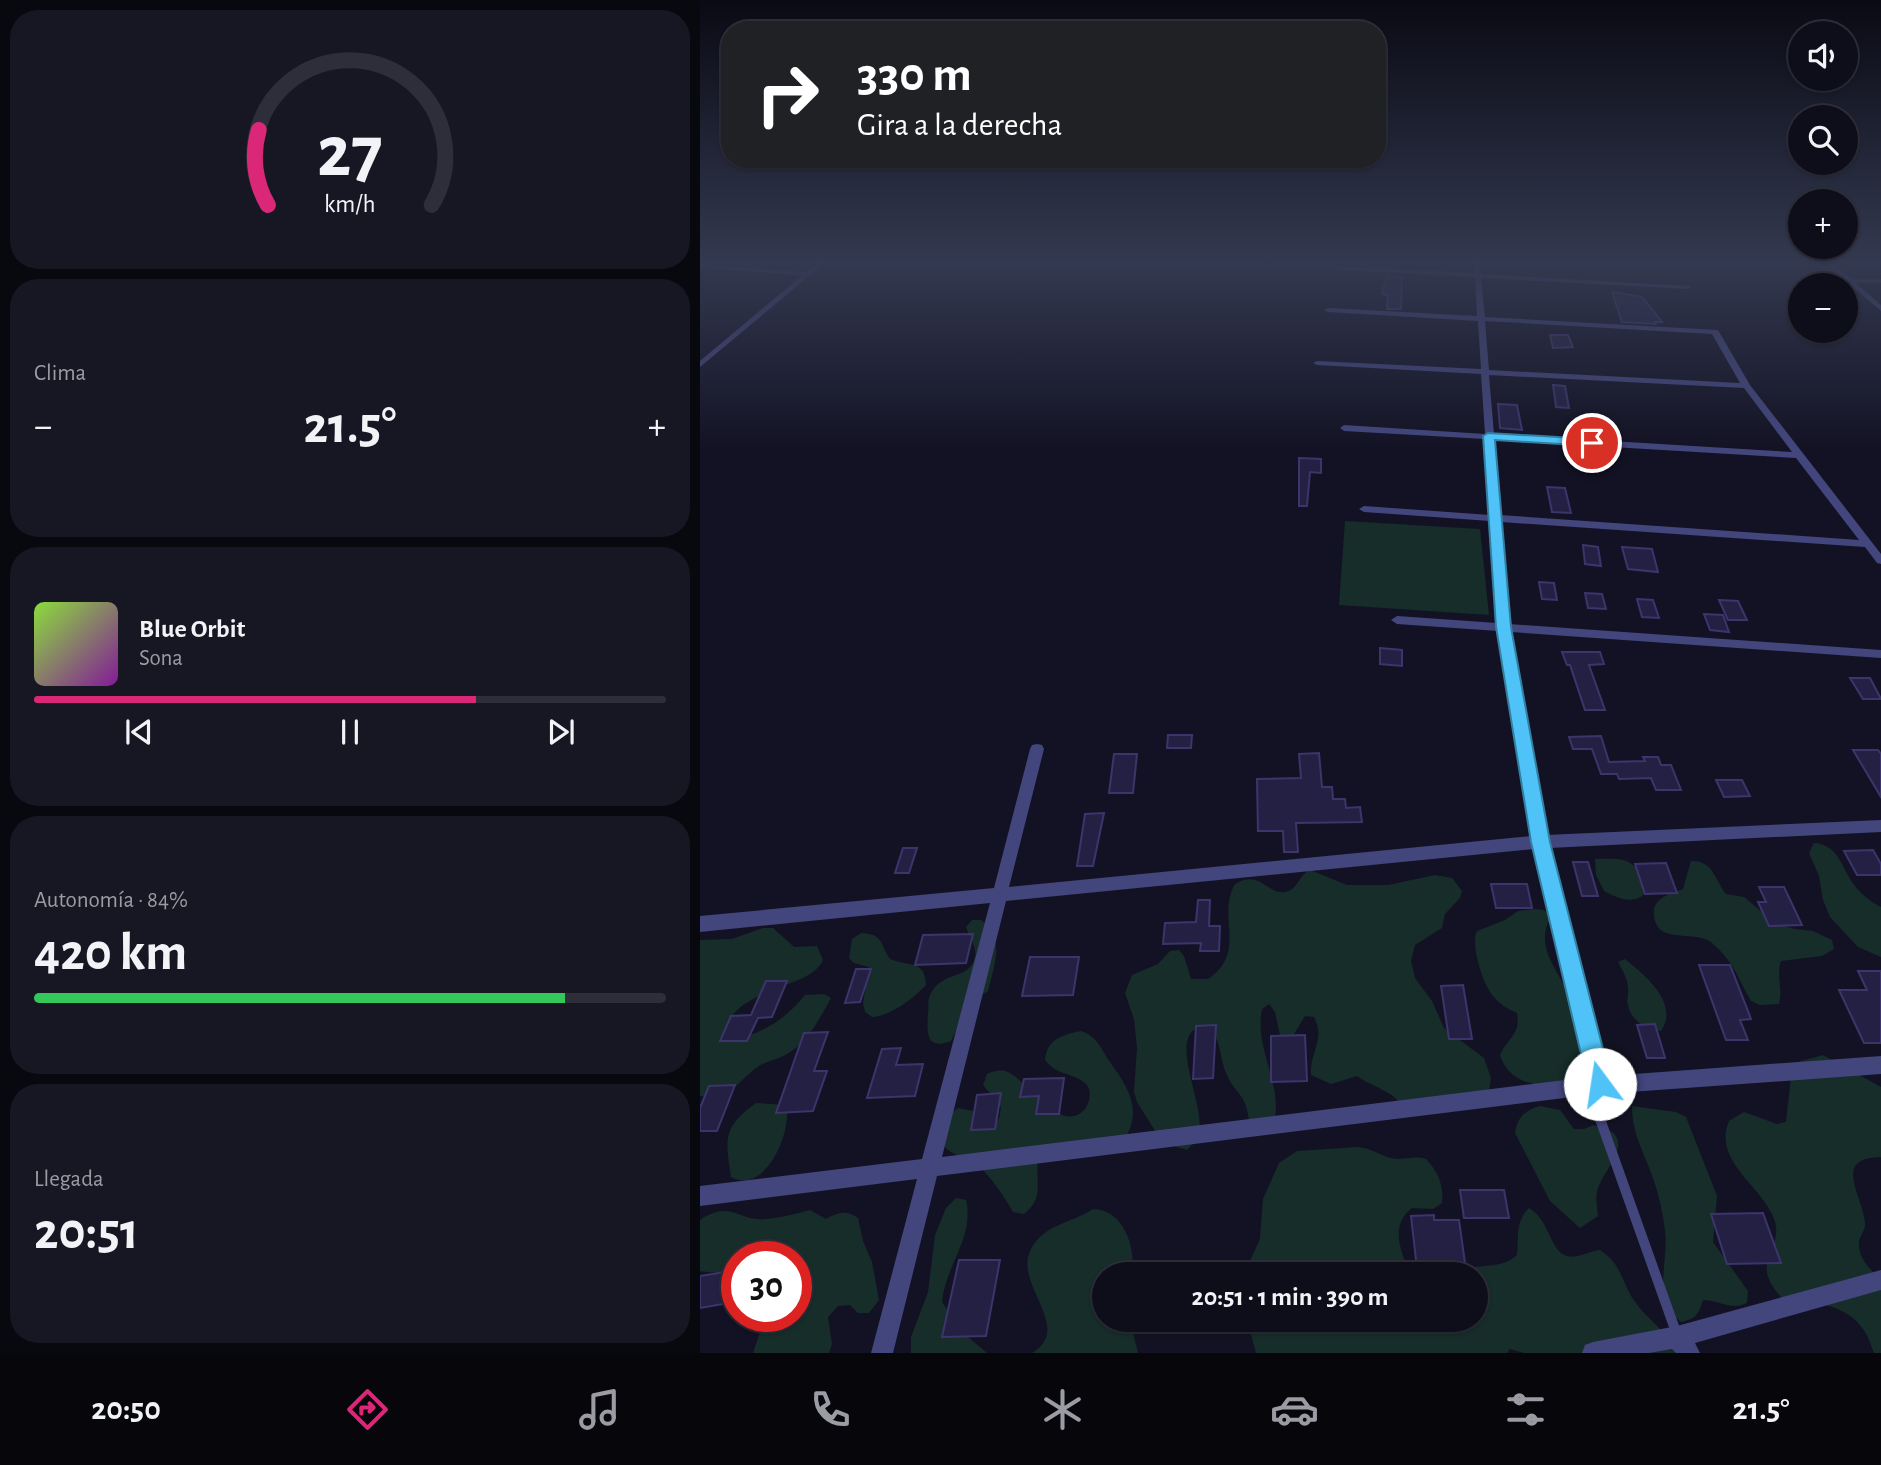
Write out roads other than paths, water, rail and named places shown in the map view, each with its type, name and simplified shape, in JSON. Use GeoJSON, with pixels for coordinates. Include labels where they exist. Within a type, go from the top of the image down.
{"type":"FeatureCollection","features":[{"type":"Feature","properties":{"kind":"street"},"geometry":{"type":"LineString","coordinates":[[700,365],[746,325]]}},
{"type":"Feature","properties":{"kind":"street"},"geometry":{"type":"LineString","coordinates":[[1481,325],[1503,627],[1540,842],[1594,1085]]}},
{"type":"Feature","properties":{"kind":"street"},"geometry":{"type":"LineString","coordinates":[[1592,325],[1715,332],[1746,386],[1881,561]]}},
{"type":"Feature","properties":{"kind":"street"},"geometry":{"type":"LineString","coordinates":[[1317,363],[1746,386]]}},
{"type":"Feature","properties":{"kind":"street"},"geometry":{"type":"LineString","coordinates":[[1344,428],[1799,455]]}},
{"type":"Feature","properties":{"kind":"street"},"geometry":{"type":"LineString","coordinates":[[1364,509],[1868,544]]}},
{"type":"Feature","properties":{"kind":"street"},"geometry":{"type":"LineString","coordinates":[[1397,620],[1881,654]]}},
{"type":"Feature","properties":{"kind":"street"},"geometry":{"type":"LineString","coordinates":[[882,1353],[1037,749]]}},
{"type":"Feature","properties":{"kind":"street"},"geometry":{"type":"LineString","coordinates":[[700,924],[1540,842],[1881,826]]}},
{"type":"Feature","properties":{"kind":"street"},"geometry":{"type":"LineString","coordinates":[[700,1196],[1594,1085],[1881,1065]]}},
{"type":"Feature","properties":{"kind":"street"},"geometry":{"type":"LineString","coordinates":[[1593,1353],[1683,1345],[1881,1280]]}},
{"type":"Feature","properties":{"kind":"lane"},"geometry":{"type":"LineString","coordinates":[[1594,1085],[1683,1345]]}}]}
